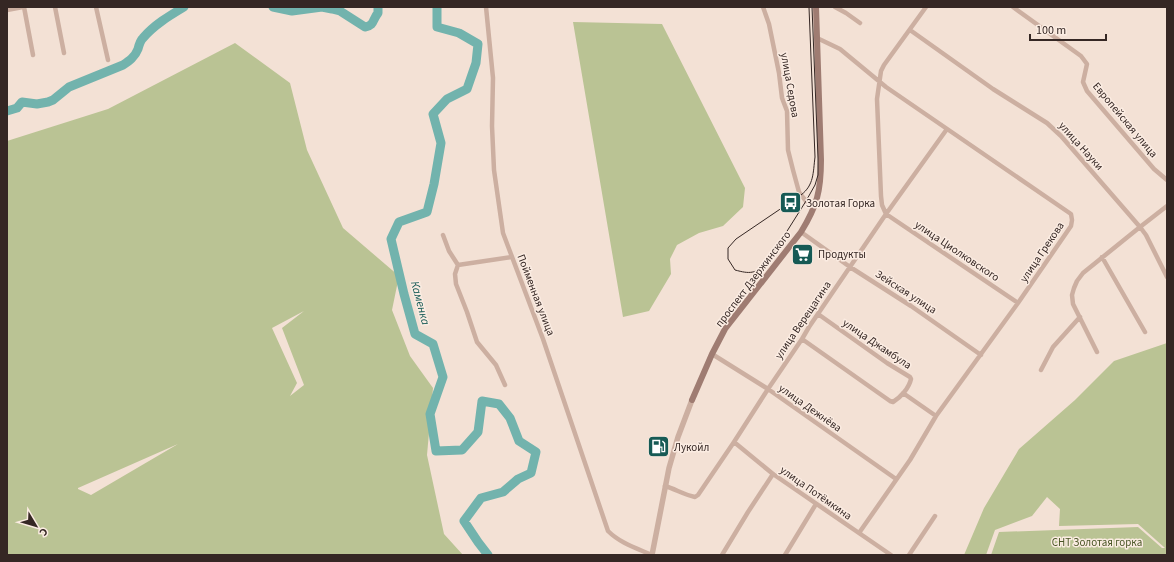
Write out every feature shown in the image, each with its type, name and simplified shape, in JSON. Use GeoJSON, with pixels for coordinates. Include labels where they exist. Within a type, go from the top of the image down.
{"type":"FeatureCollection","features":[{"type":"Feature","properties":{"kind":"main road","name":"проспект Дзержинского"},"geometry":{"type":"LineString","coordinates":[[692,400],[712,354],[725,329],[801,232],[814,208],[821,178],[816,7]]}},
{"type":"Feature","properties":{"kind":"street"},"geometry":{"type":"LineString","coordinates":[[7,10],[24,7],[33,55]]}},
{"type":"Feature","properties":{"kind":"street"},"geometry":{"type":"LineString","coordinates":[[55,7],[64,53]]}},
{"type":"Feature","properties":{"kind":"street"},"geometry":{"type":"LineString","coordinates":[[96,7],[108,60]]}},
{"type":"Feature","properties":{"kind":"street","name":"Пойменная улица"},"geometry":{"type":"LineString","coordinates":[[486,7],[493,78],[492,126],[494,170],[503,233],[522,279],[608,531],[622,542],[652,555]]}},
{"type":"Feature","properties":{"kind":"street","name":"улица Седова"},"geometry":{"type":"LineString","coordinates":[[763,7],[769,24],[779,72],[782,98],[787,111],[788,150],[793,170],[799,192],[814,208]]}},
{"type":"Feature","properties":{"kind":"street"},"geometry":{"type":"LineString","coordinates":[[835,7],[846,13],[860,24]]}},
{"type":"Feature","properties":{"kind":"street"},"geometry":{"type":"LineString","coordinates":[[886,214],[882,205],[881,196],[877,99],[881,71],[926,7]]}},
{"type":"Feature","properties":{"kind":"street","name":"Европейская улица"},"geometry":{"type":"LineString","coordinates":[[1013,7],[1081,56],[1087,64],[1083,82],[1087,91],[1154,169],[1167,180]]}},
{"type":"Feature","properties":{"kind":"street","name":"улица Науки"},"geometry":{"type":"LineString","coordinates":[[910,30],[971,74],[1047,123],[1061,136],[1140,227],[1146,235],[1167,277]]}},
{"type":"Feature","properties":{"kind":"street","name":"улица Грекова"},"geometry":{"type":"LineString","coordinates":[[817,38],[840,49],[880,83],[1071,214],[1072,220],[1071,226],[1018,303],[936,416],[896,479],[859,533]]}},
{"type":"Feature","properties":{"kind":"street","name":"улица Верещагина"},"geometry":{"type":"LineString","coordinates":[[665,486],[694,497],[698,495],[886,214],[947,129]]}},
{"type":"Feature","properties":{"kind":"street"},"geometry":{"type":"LineString","coordinates":[[1097,352],[1073,304],[1072,295],[1077,281],[1083,273],[1102,257],[1167,206]]}},
{"type":"Feature","properties":{"kind":"street","name":"улица Циолковского"},"geometry":{"type":"LineString","coordinates":[[886,214],[1018,303]]}},
{"type":"Feature","properties":{"kind":"street","name":"Зейская улица"},"geometry":{"type":"LineString","coordinates":[[801,232],[850,267],[911,306],[981,355]]}},
{"type":"Feature","properties":{"kind":"street"},"geometry":{"type":"LineString","coordinates":[[443,235],[449,251],[458,265],[456,284],[477,342],[496,365],[505,385]]}},
{"type":"Feature","properties":{"kind":"street"},"geometry":{"type":"LineString","coordinates":[[458,265],[512,257]]}},
{"type":"Feature","properties":{"kind":"street"},"geometry":{"type":"LineString","coordinates":[[1102,257],[1145,332]]}},
{"type":"Feature","properties":{"kind":"street","name":"улица Джамбула"},"geometry":{"type":"LineString","coordinates":[[818,314],[887,363],[910,377],[911,382],[903,393]]}},
{"type":"Feature","properties":{"kind":"street"},"geometry":{"type":"LineString","coordinates":[[1041,370],[1053,347],[1080,317]]}},
{"type":"Feature","properties":{"kind":"street"},"geometry":{"type":"LineString","coordinates":[[802,339],[890,401],[893,402],[898,399],[903,393],[936,416]]}},
{"type":"Feature","properties":{"kind":"street","name":"улица Дежнёва"},"geometry":{"type":"LineString","coordinates":[[712,354],[768,389],[896,479]]}},
{"type":"Feature","properties":{"kind":"street","name":"проспект Дзержинского"},"geometry":{"type":"LineString","coordinates":[[652,555],[669,468],[678,437],[692,400]]}},
{"type":"Feature","properties":{"kind":"street","name":"улица Потёмкина"},"geometry":{"type":"LineString","coordinates":[[734,442],[773,474],[891,555]]}},
{"type":"Feature","properties":{"kind":"street"},"geometry":{"type":"LineString","coordinates":[[722,555],[773,474]]}},
{"type":"Feature","properties":{"kind":"street"},"geometry":{"type":"LineString","coordinates":[[785,555],[816,504]]}},
{"type":"Feature","properties":{"kind":"street"},"geometry":{"type":"LineString","coordinates":[[909,555],[935,516]]}},
{"type":"Feature","properties":{"kind":"green space"},"geometry":{"type":"Polygon","coordinates":[[[573,22],[662,24],[745,188],[743,207],[723,226],[699,233],[677,245],[670,259],[671,274],[649,311],[623,317],[573,22]]]}},
{"type":"Feature","properties":{"kind":"green space"},"geometry":{"type":"Polygon","coordinates":[[[235,43],[290,83],[307,150],[343,228],[399,276],[392,310],[410,356],[433,388],[427,455],[444,534],[463,555],[7,555],[7,141],[108,109],[235,43]],[[304,311],[272,328],[297,383],[290,396],[304,385],[282,328],[304,311]],[[178,444],[78,488],[78,489],[91,495],[178,444]]]}},
{"type":"Feature","properties":{"kind":"green space","name":"СНТ Золотая горка"},"geometry":{"type":"Polygon","coordinates":[[[1167,343],[1167,555],[991,555],[999,532],[1138,527],[1162,548],[1165,548],[1138,524],[1059,526],[1060,509],[1047,497],[1032,516],[995,530],[986,555],[964,555],[984,508],[1019,449],[1075,400],[1114,361],[1167,343]]]}},
{"type":"Feature","properties":{"kind":"waterway"},"geometry":{"type":"LineString","coordinates":[[7,111],[17,108],[22,102],[37,104],[48,102],[53,100],[69,87],[123,65],[135,54],[141,40],[147,33],[184,7]]}},
{"type":"Feature","properties":{"kind":"waterway"},"geometry":{"type":"LineString","coordinates":[[273,7],[292,11],[322,7],[332,9],[340,11],[365,27],[372,24],[378,13],[378,7]]}},
{"type":"Feature","properties":{"kind":"waterway","name":"Каменка"},"geometry":{"type":"LineString","coordinates":[[437,7],[437,27],[459,33],[478,44],[476,63],[467,89],[447,99],[433,114],[441,143],[434,184],[427,212],[399,222],[391,239],[415,334],[433,344],[443,377],[430,414],[436,451],[462,450],[478,432],[482,401],[499,404],[510,418],[519,441],[536,452],[531,473],[518,479],[503,492],[481,498],[464,521],[488,555]]}},
{"type":"Feature","properties":{"kind":"tram line"},"geometry":{"type":"LineString","coordinates":[[809,7],[815,157],[811,183],[801,195],[736,239],[728,248],[728,259],[735,270],[752,272],[756,271],[767,263],[806,201],[815,185],[818,175],[812,7]]}},
{"type":"Feature","properties":{"kind":"place","name":"Золотая Горка"},"geometry":{"type":"Point","coordinates":[790,203]}},
{"type":"Feature","properties":{"kind":"place","name":"Продукты"},"geometry":{"type":"Point","coordinates":[802,254]}},
{"type":"Feature","properties":{"kind":"place","name":"Лукойл"},"geometry":{"type":"Point","coordinates":[658,447]}}]}
